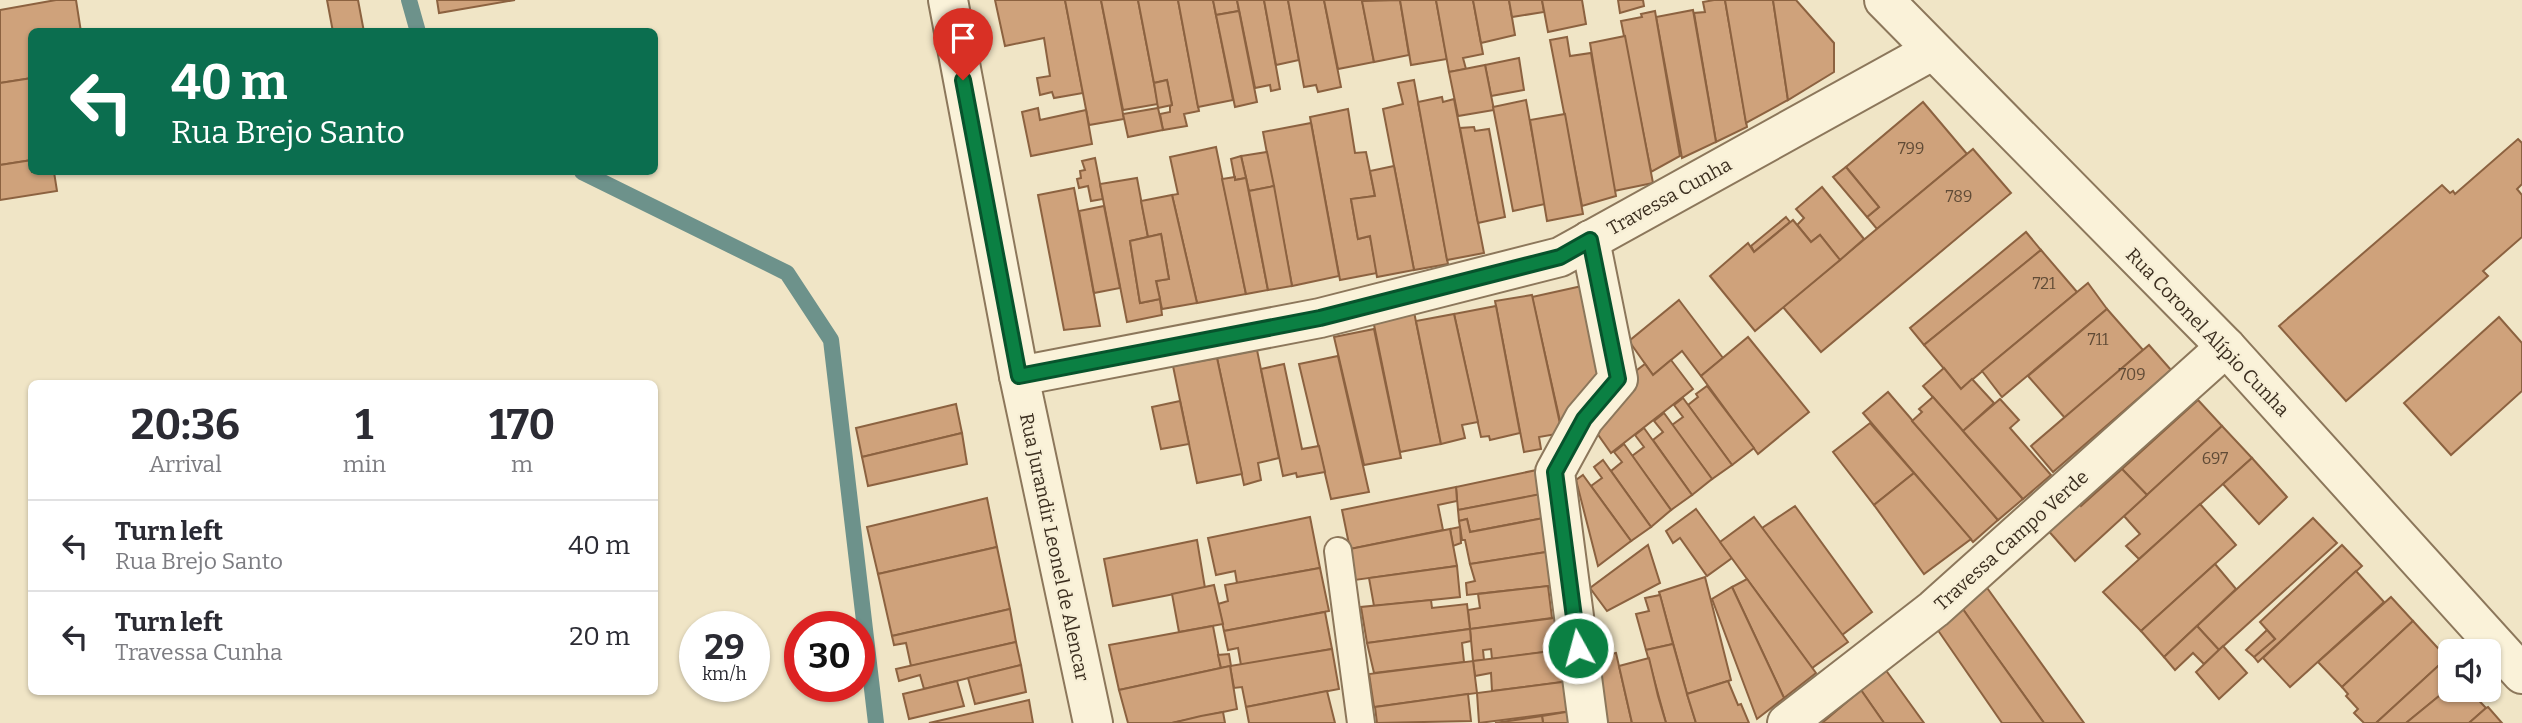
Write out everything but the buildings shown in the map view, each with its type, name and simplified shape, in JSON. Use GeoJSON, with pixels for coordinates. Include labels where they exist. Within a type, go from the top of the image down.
{"type":"FeatureCollection","features":[{"type":"Feature","properties":{"kind":"street","name":"Rua Jurandir Leonel de Alencar"},"geometry":{"type":"LineString","coordinates":[[948,0],[1019,376],[1093,723]]}},
{"type":"Feature","properties":{"kind":"street","name":"Rua Coronel Alípio Cunha"},"geometry":{"type":"LineString","coordinates":[[1884,0],[2226,347],[2522,674]]}},
{"type":"Feature","properties":{"kind":"street","name":"Travessa Cunha"},"geometry":{"type":"LineString","coordinates":[[1019,376],[1320,318],[1560,257],[1932,51]]}},
{"type":"Feature","properties":{"kind":"street"},"geometry":{"type":"LineString","coordinates":[[1588,723],[1555,472],[1584,419],[1618,379],[1590,240]]}},
{"type":"Feature","properties":{"kind":"street","name":"Travessa Campo Verde"},"geometry":{"type":"LineString","coordinates":[[1787,723],[1934,609],[2226,347]]}},
{"type":"Feature","properties":{"kind":"lane"},"geometry":{"type":"LineString","coordinates":[[1338,551],[1361,723]]}},
{"type":"Feature","properties":{"kind":"waterway"},"geometry":{"type":"LineString","coordinates":[[409,0],[417,28]]}},
{"type":"Feature","properties":{"kind":"waterway"},"geometry":{"type":"LineString","coordinates":[[588,175],[787,273],[831,340],[876,723]]}},
{"type":"Feature","properties":{"kind":"route"},"geometry":{"type":"LineString","coordinates":[[963,80],[1019,376],[1320,318],[1560,257],[1590,240],[1618,379],[1584,419],[1555,472],[1578,648]]}}]}
